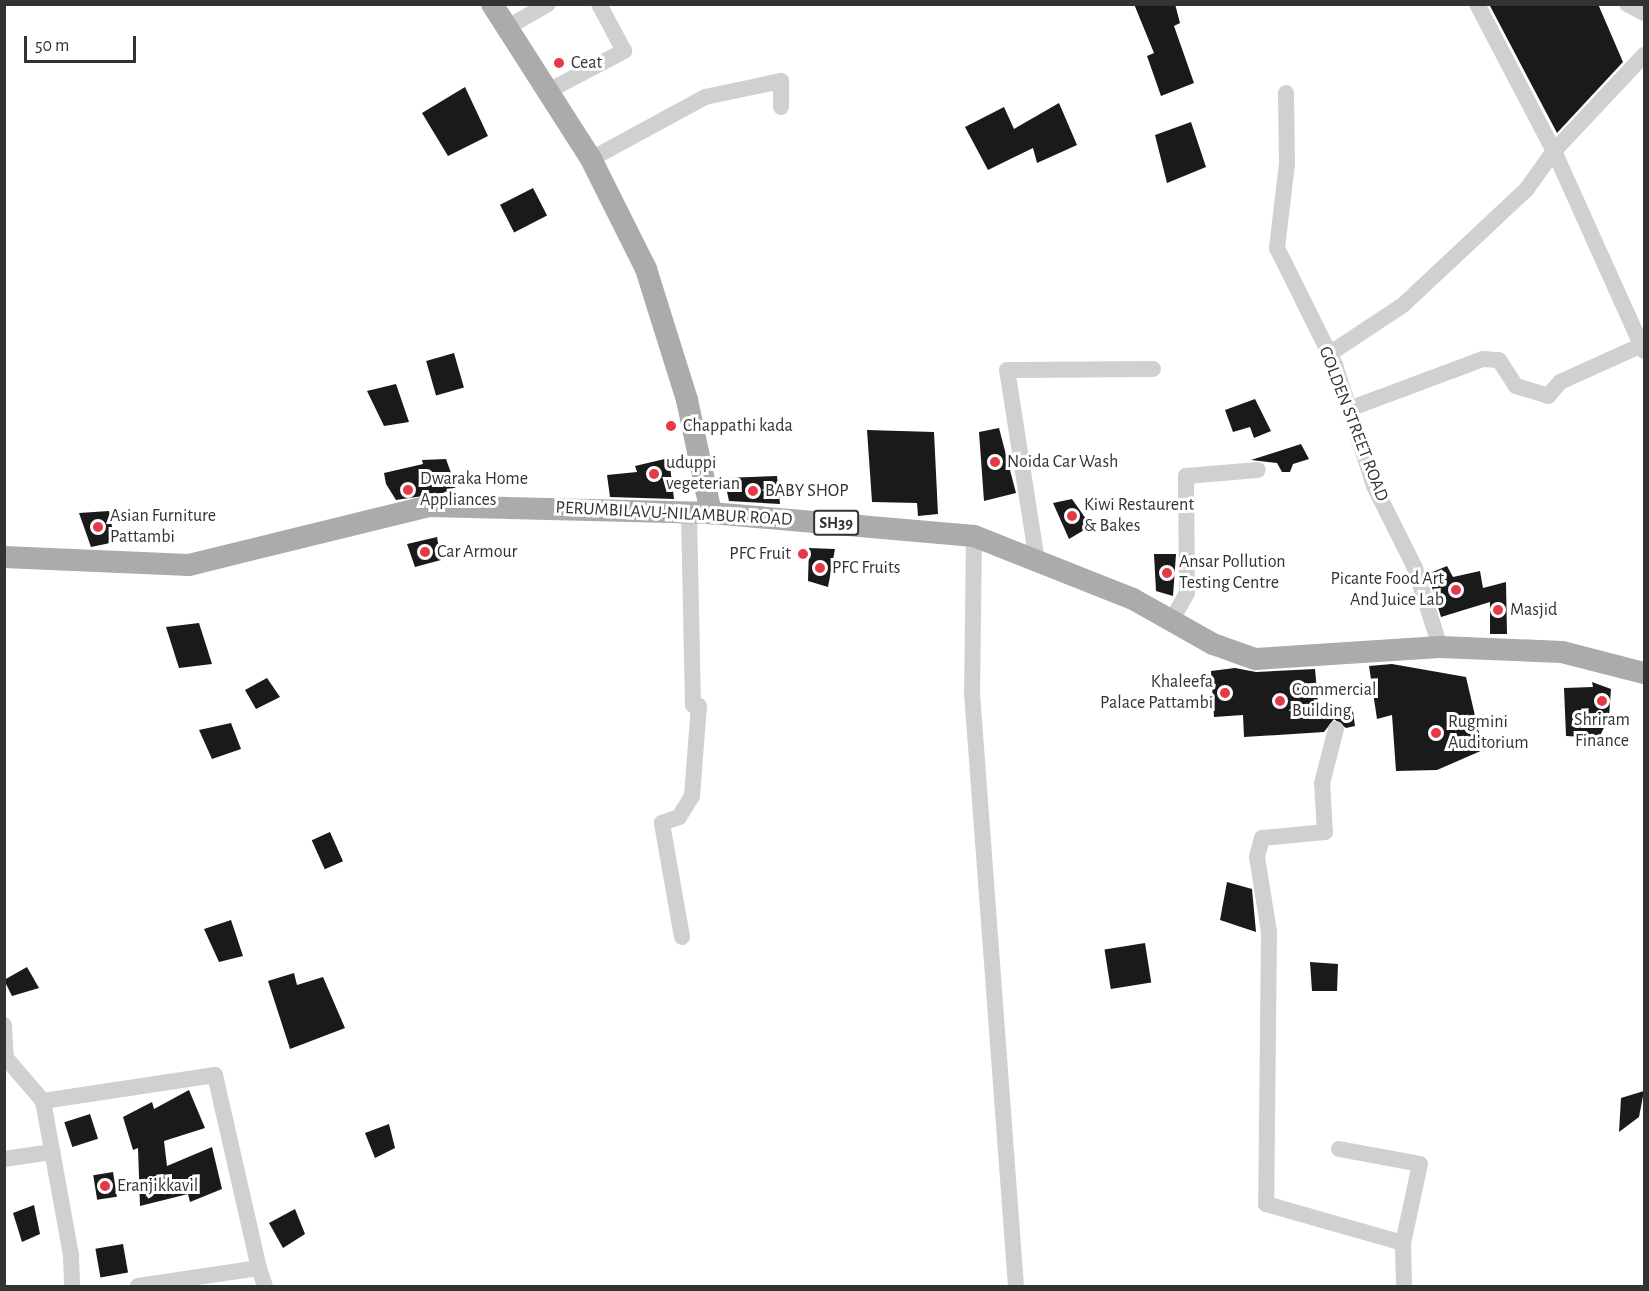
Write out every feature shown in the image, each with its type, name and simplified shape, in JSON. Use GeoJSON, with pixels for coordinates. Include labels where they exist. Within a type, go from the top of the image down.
{"type":"FeatureCollection","features":[{"type":"Feature","properties":{"kind":"main road"},"geometry":{"type":"LineString","coordinates":[[492,4],[591,159],[646,269],[665,326],[700,513]]}},
{"type":"Feature","properties":{"kind":"main road","name":"PERUMBILAVU-NILAMBUR ROAD"},"geometry":{"type":"LineString","coordinates":[[4,557],[189,566],[429,506],[700,513],[974,536],[1133,599],[1213,645],[1255,659],[1440,647],[1562,652],[1644,674]]}},
{"type":"Feature","properties":{"kind":"street"},"geometry":{"type":"LineString","coordinates":[[508,27],[548,4]]}},
{"type":"Feature","properties":{"kind":"street"},"geometry":{"type":"LineString","coordinates":[[549,90],[624,51],[599,4]]}},
{"type":"Feature","properties":{"kind":"street"},"geometry":{"type":"LineString","coordinates":[[1349,409],[1483,359],[1499,360],[1516,386],[1548,396],[1560,382],[1643,348],[1554,151],[1478,4]]}},
{"type":"Feature","properties":{"kind":"street"},"geometry":{"type":"LineString","coordinates":[[1627,4],[1644,14]]}},
{"type":"Feature","properties":{"kind":"street"},"geometry":{"type":"LineString","coordinates":[[1329,354],[1403,305],[1526,190],[1554,151],[1644,55]]}},
{"type":"Feature","properties":{"kind":"street"},"geometry":{"type":"LineString","coordinates":[[591,159],[705,97],[781,81],[781,106]]}},
{"type":"Feature","properties":{"kind":"street","name":"GOLDEN STREET ROAD"},"geometry":{"type":"LineString","coordinates":[[1286,93],[1287,164],[1277,248],[1329,354],[1374,486],[1415,568],[1440,647]]}},
{"type":"Feature","properties":{"kind":"street"},"geometry":{"type":"LineString","coordinates":[[1037,561],[1007,370],[1153,369]]}},
{"type":"Feature","properties":{"kind":"street"},"geometry":{"type":"LineString","coordinates":[[1171,621],[1186,593],[1186,476],[1258,470]]}},
{"type":"Feature","properties":{"kind":"street"},"geometry":{"type":"LineString","coordinates":[[682,937],[662,824],[679,817],[692,796],[699,706],[693,705],[700,513]]}},
{"type":"Feature","properties":{"kind":"street"},"geometry":{"type":"LineString","coordinates":[[974,536],[972,693],[1016,1287]]}},
{"type":"Feature","properties":{"kind":"street"},"geometry":{"type":"LineString","coordinates":[[1336,729],[1322,783],[1325,832],[1262,838],[1257,857],[1269,932],[1266,1204],[1403,1243]]}},
{"type":"Feature","properties":{"kind":"street"},"geometry":{"type":"LineString","coordinates":[[4,1025],[6,1058],[43,1101],[72,1287]]}},
{"type":"Feature","properties":{"kind":"street"},"geometry":{"type":"LineString","coordinates":[[43,1101],[215,1075],[265,1287]]}},
{"type":"Feature","properties":{"kind":"street"},"geometry":{"type":"LineString","coordinates":[[1339,1149],[1420,1164],[1403,1243],[1404,1287]]}},
{"type":"Feature","properties":{"kind":"street"},"geometry":{"type":"LineString","coordinates":[[4,1159],[52,1152]]}},
{"type":"Feature","properties":{"kind":"street"},"geometry":{"type":"LineString","coordinates":[[138,1287],[259,1268]]}},
{"type":"Feature","properties":{"kind":"building"},"geometry":{"type":"Polygon","coordinates":[[[1134,4],[1175,4],[1180,23],[1174,26],[1194,83],[1161,96],[1147,56],[1154,53],[1134,4]]]}},
{"type":"Feature","properties":{"kind":"building"},"geometry":{"type":"Polygon","coordinates":[[[1489,4],[1598,4],[1623,62],[1557,133],[1489,4]]]}},
{"type":"Feature","properties":{"kind":"building"},"geometry":{"type":"Polygon","coordinates":[[[465,87],[488,136],[448,156],[422,113],[465,87]]]}},
{"type":"Feature","properties":{"kind":"building"},"geometry":{"type":"Polygon","coordinates":[[[1059,103],[1077,145],[1037,163],[1033,148],[988,170],[965,127],[1004,107],[1014,129],[1059,103]]]}},
{"type":"Feature","properties":{"kind":"building"},"geometry":{"type":"Polygon","coordinates":[[[1191,122],[1206,167],[1167,183],[1155,135],[1191,122]]]}},
{"type":"Feature","properties":{"kind":"building"},"geometry":{"type":"Polygon","coordinates":[[[533,188],[547,216],[514,232],[500,205],[533,188]]]}},
{"type":"Feature","properties":{"kind":"building"},"geometry":{"type":"Polygon","coordinates":[[[454,353],[464,388],[436,396],[426,361],[454,353]]]}},
{"type":"Feature","properties":{"kind":"building"},"geometry":{"type":"Polygon","coordinates":[[[396,384],[409,422],[384,426],[367,391],[396,384]]]}},
{"type":"Feature","properties":{"kind":"building"},"geometry":{"type":"Polygon","coordinates":[[[1255,399],[1271,431],[1254,438],[1250,427],[1233,432],[1225,410],[1255,399]]]}},
{"type":"Feature","properties":{"kind":"building","name":"Noida Car Wash"},"geometry":{"type":"Polygon","coordinates":[[[999,428],[1016,493],[984,501],[979,432],[999,428]]]}},
{"type":"Feature","properties":{"kind":"building"},"geometry":{"type":"Polygon","coordinates":[[[867,430],[934,432],[938,514],[918,516],[917,503],[872,502],[867,430]]]}},
{"type":"Feature","properties":{"kind":"building"},"geometry":{"type":"Polygon","coordinates":[[[1301,444],[1309,459],[1293,464],[1290,472],[1282,472],[1277,463],[1251,460],[1301,444]]]}},
{"type":"Feature","properties":{"kind":"building","name":"uduppi vegeterian"},"geometry":{"type":"Polygon","coordinates":[[[669,458],[674,499],[610,497],[607,475],[637,472],[635,466],[669,458]]]}},
{"type":"Feature","properties":{"kind":"building"},"geometry":{"type":"Polygon","coordinates":[[[446,459],[456,487],[443,493],[396,500],[386,484],[384,473],[423,464],[422,460],[446,459]]]}},
{"type":"Feature","properties":{"kind":"building","name":"BABY SHOP"},"geometry":{"type":"Polygon","coordinates":[[[777,476],[780,504],[729,501],[724,478],[777,476]]]}},
{"type":"Feature","properties":{"kind":"building","name":"Kiwi Restaurent & Bakes"},"geometry":{"type":"Polygon","coordinates":[[[1072,499],[1091,526],[1069,539],[1053,503],[1072,499]]]}},
{"type":"Feature","properties":{"kind":"building","name":"Asian Furniture Pattambi"},"geometry":{"type":"Polygon","coordinates":[[[109,511],[115,542],[91,547],[79,513],[109,511]]]}},
{"type":"Feature","properties":{"kind":"building","name":"Car Armour"},"geometry":{"type":"Polygon","coordinates":[[[437,537],[441,560],[415,567],[407,544],[437,537]]]}},
{"type":"Feature","properties":{"kind":"building","name":"PFC Fruits"},"geometry":{"type":"Polygon","coordinates":[[[809,548],[835,549],[828,587],[808,581],[809,548]]]}},
{"type":"Feature","properties":{"kind":"building","name":"Ansar Pollution Testing Centre"},"geometry":{"type":"Polygon","coordinates":[[[1154,554],[1176,554],[1173,596],[1156,591],[1154,554]]]}},
{"type":"Feature","properties":{"kind":"building","name":"Picante Food Art And Juice Lab"},"geometry":{"type":"Polygon","coordinates":[[[1447,566],[1453,577],[1480,571],[1483,588],[1506,582],[1507,634],[1490,634],[1490,602],[1441,617],[1428,574],[1447,566]]]}},
{"type":"Feature","properties":{"kind":"building"},"geometry":{"type":"Polygon","coordinates":[[[199,623],[212,664],[179,668],[166,627],[199,623]]]}},
{"type":"Feature","properties":{"kind":"building","name":"Rugmini Auditorium"},"geometry":{"type":"Polygon","coordinates":[[[1392,664],[1466,677],[1483,750],[1437,770],[1396,771],[1392,715],[1377,719],[1369,666],[1392,664]]]}},
{"type":"Feature","properties":{"kind":"building","name":"Commercial Building"},"geometry":{"type":"Polygon","coordinates":[[[1235,668],[1256,672],[1315,669],[1319,713],[1352,704],[1355,726],[1346,728],[1334,719],[1324,732],[1244,737],[1243,715],[1214,717],[1211,671],[1235,668]]]}},
{"type":"Feature","properties":{"kind":"building"},"geometry":{"type":"Polygon","coordinates":[[[267,678],[280,697],[256,709],[245,690],[267,678]]]}},
{"type":"Feature","properties":{"kind":"building"},"geometry":{"type":"Polygon","coordinates":[[[1592,682],[1611,689],[1609,717],[1599,738],[1566,736],[1564,688],[1593,687],[1592,682]]]}},
{"type":"Feature","properties":{"kind":"building"},"geometry":{"type":"Polygon","coordinates":[[[231,723],[241,749],[212,759],[199,730],[231,723]]]}},
{"type":"Feature","properties":{"kind":"building"},"geometry":{"type":"Polygon","coordinates":[[[330,832],[343,861],[325,869],[312,840],[330,832]]]}},
{"type":"Feature","properties":{"kind":"building"},"geometry":{"type":"Polygon","coordinates":[[[1227,882],[1252,889],[1256,932],[1220,920],[1227,882]]]}},
{"type":"Feature","properties":{"kind":"building"},"geometry":{"type":"Polygon","coordinates":[[[231,920],[243,956],[219,962],[204,929],[231,920]]]}},
{"type":"Feature","properties":{"kind":"building"},"geometry":{"type":"Polygon","coordinates":[[[1145,943],[1151,983],[1111,989],[1105,949],[1145,943]]]}},
{"type":"Feature","properties":{"kind":"building"},"geometry":{"type":"Polygon","coordinates":[[[1310,962],[1338,964],[1337,991],[1312,991],[1310,962]]]}},
{"type":"Feature","properties":{"kind":"building"},"geometry":{"type":"Polygon","coordinates":[[[27,967],[39,988],[12,996],[4,980],[27,967]]]}},
{"type":"Feature","properties":{"kind":"building"},"geometry":{"type":"Polygon","coordinates":[[[294,973],[297,985],[323,977],[345,1028],[290,1049],[268,981],[294,973]]]}},
{"type":"Feature","properties":{"kind":"building"},"geometry":{"type":"Polygon","coordinates":[[[189,1090],[205,1128],[164,1141],[167,1166],[212,1147],[222,1189],[190,1202],[188,1194],[140,1206],[138,1148],[133,1150],[123,1117],[152,1102],[154,1109],[189,1090]]]}},
{"type":"Feature","properties":{"kind":"building"},"geometry":{"type":"Polygon","coordinates":[[[1644,1091],[1639,1117],[1619,1132],[1621,1098],[1644,1091]]]}},
{"type":"Feature","properties":{"kind":"building"},"geometry":{"type":"Polygon","coordinates":[[[90,1114],[98,1139],[72,1147],[64,1122],[90,1114]]]}},
{"type":"Feature","properties":{"kind":"building"},"geometry":{"type":"Polygon","coordinates":[[[389,1124],[395,1148],[375,1158],[365,1133],[389,1124]]]}},
{"type":"Feature","properties":{"kind":"building","name":"Eranjikkavil"},"geometry":{"type":"Polygon","coordinates":[[[113,1172],[117,1197],[97,1200],[93,1175],[113,1172]]]}},
{"type":"Feature","properties":{"kind":"building"},"geometry":{"type":"Polygon","coordinates":[[[34,1205],[40,1234],[22,1242],[13,1213],[34,1205]]]}},
{"type":"Feature","properties":{"kind":"building"},"geometry":{"type":"Polygon","coordinates":[[[295,1209],[305,1234],[283,1248],[269,1223],[295,1209]]]}},
{"type":"Feature","properties":{"kind":"building"},"geometry":{"type":"Polygon","coordinates":[[[123,1244],[128,1273],[100,1277],[95,1249],[123,1244]]]}},
{"type":"Feature","properties":{"kind":"place","name":"Ceat"},"geometry":{"type":"Point","coordinates":[559,63]}},
{"type":"Feature","properties":{"kind":"place","name":"Chappathi kada"},"geometry":{"type":"Point","coordinates":[671,426]}},
{"type":"Feature","properties":{"kind":"place","name":"Noida Car Wash"},"geometry":{"type":"Point","coordinates":[995,462]}},
{"type":"Feature","properties":{"kind":"place","name":"uduppi vegeterian"},"geometry":{"type":"Point","coordinates":[654,474]}},
{"type":"Feature","properties":{"kind":"place","name":"Dwaraka Home Appliances"},"geometry":{"type":"Point","coordinates":[408,490]}},
{"type":"Feature","properties":{"kind":"place","name":"BABY SHOP"},"geometry":{"type":"Point","coordinates":[753,491]}},
{"type":"Feature","properties":{"kind":"place","name":"Kiwi Restaurent & Bakes"},"geometry":{"type":"Point","coordinates":[1072,516]}},
{"type":"Feature","properties":{"kind":"place","name":"Asian Furniture Pattambi"},"geometry":{"type":"Point","coordinates":[98,527]}},
{"type":"Feature","properties":{"kind":"place","name":"Car Armour"},"geometry":{"type":"Point","coordinates":[425,552]}},
{"type":"Feature","properties":{"kind":"place","name":"PFC Fruit"},"geometry":{"type":"Point","coordinates":[803,554]}},
{"type":"Feature","properties":{"kind":"place","name":"PFC Fruits"},"geometry":{"type":"Point","coordinates":[820,568]}},
{"type":"Feature","properties":{"kind":"place","name":"Ansar Pollution Testing Centre"},"geometry":{"type":"Point","coordinates":[1167,573]}},
{"type":"Feature","properties":{"kind":"place","name":"Picante Food Art And Juice Lab"},"geometry":{"type":"Point","coordinates":[1456,590]}},
{"type":"Feature","properties":{"kind":"place","name":"Masjid"},"geometry":{"type":"Point","coordinates":[1498,610]}},
{"type":"Feature","properties":{"kind":"place","name":"Khaleefa Palace Pattambi"},"geometry":{"type":"Point","coordinates":[1225,693]}},
{"type":"Feature","properties":{"kind":"place","name":"Commercial Building"},"geometry":{"type":"Point","coordinates":[1280,701]}},
{"type":"Feature","properties":{"kind":"place","name":"Shriram Finance"},"geometry":{"type":"Point","coordinates":[1602,701]}},
{"type":"Feature","properties":{"kind":"place","name":"Rugmini Auditorium"},"geometry":{"type":"Point","coordinates":[1436,733]}},
{"type":"Feature","properties":{"kind":"place","name":"Eranjikkavil"},"geometry":{"type":"Point","coordinates":[105,1186]}}]}
